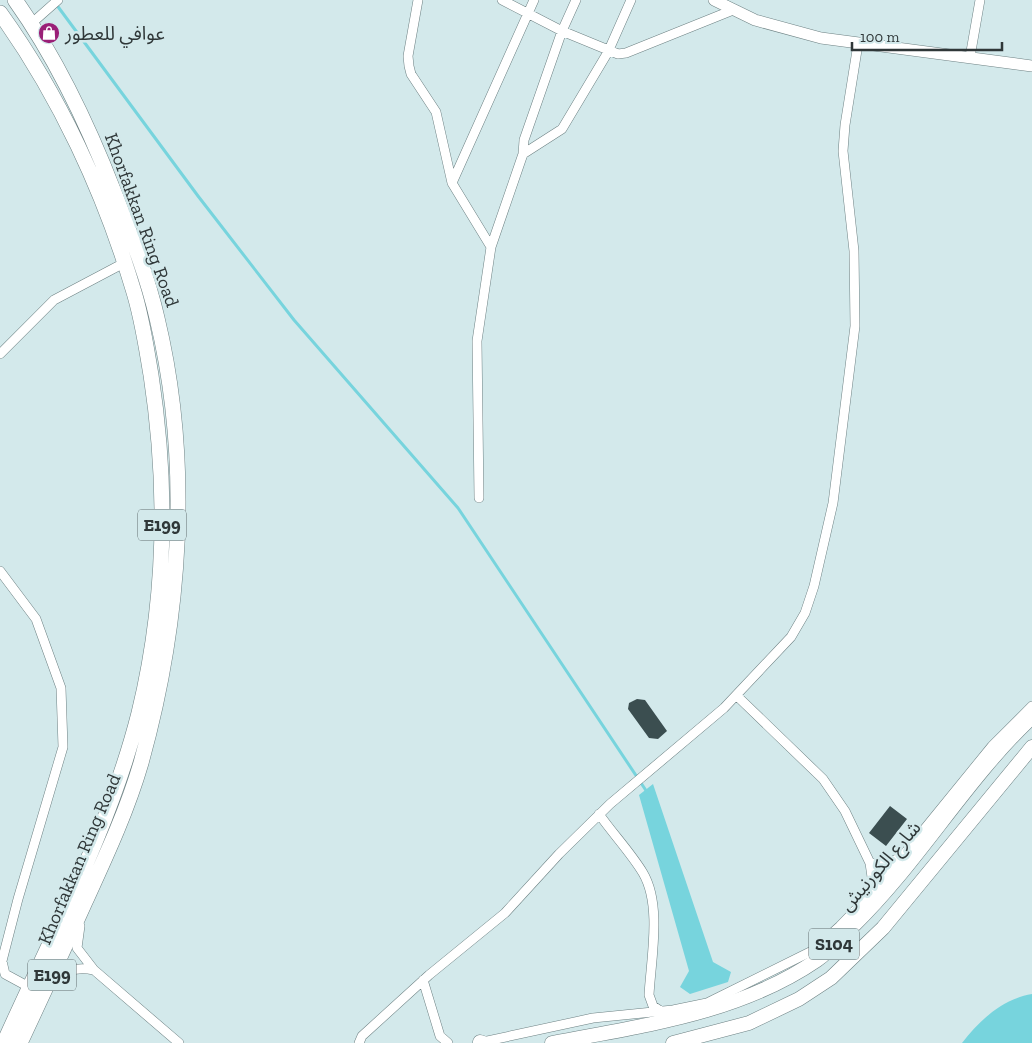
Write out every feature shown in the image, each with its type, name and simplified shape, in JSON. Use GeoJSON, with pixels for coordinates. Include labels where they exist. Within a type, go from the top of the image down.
{"type":"FeatureCollection","features":[{"type":"Feature","properties":{"kind":"highway","name":"Khorfakkan Ring Road"},"geometry":{"type":"LineString","coordinates":[[15,0],[37,18],[100,154],[146,277],[163,348],[173,420],[178,488],[174,603],[154,712],[140,764],[121,822],[20,1043]]}},
{"type":"Feature","properties":{"kind":"highway","name":"Khorfakkan Ring Road"},"geometry":{"type":"LineString","coordinates":[[0,13],[32,60],[52,95],[101,199],[134,290],[145,339],[158,425],[163,493],[159,602],[139,712],[106,814],[4,1043]]}},
{"type":"Feature","properties":{"kind":"main road","name":"شارع الكورنيش"},"geometry":{"type":"LineString","coordinates":[[552,1043],[577,1041],[678,1019],[740,1001],[818,959],[862,917],[923,848],[1002,744],[1032,716]]}},
{"type":"Feature","properties":{"kind":"main road"},"geometry":{"type":"LineString","coordinates":[[1005,778],[998,772],[998,763],[1008,750],[1032,727]]}},
{"type":"Feature","properties":{"kind":"main road","name":"S104"},"geometry":{"type":"LineString","coordinates":[[673,1043],[749,1023],[799,999],[831,978],[883,928],[1032,747]]}},
{"type":"Feature","properties":{"kind":"main road"},"geometry":{"type":"LineString","coordinates":[[946,802],[962,797]]}},
{"type":"Feature","properties":{"kind":"main road"},"geometry":{"type":"LineString","coordinates":[[862,917],[869,896]]}},
{"type":"Feature","properties":{"kind":"street"},"geometry":{"type":"LineString","coordinates":[[37,18],[58,0]]}},
{"type":"Feature","properties":{"kind":"street"},"geometry":{"type":"LineString","coordinates":[[418,0],[408,56],[411,74],[436,112],[452,184],[491,247]]}},
{"type":"Feature","properties":{"kind":"street"},"geometry":{"type":"LineString","coordinates":[[502,0],[562,32],[608,52],[626,53],[733,10]]}},
{"type":"Feature","properties":{"kind":"street"},"geometry":{"type":"LineString","coordinates":[[452,184],[534,0]]}},
{"type":"Feature","properties":{"kind":"street"},"geometry":{"type":"LineString","coordinates":[[480,498],[477,341],[491,247],[523,154],[524,140],[562,32],[576,0]]}},
{"type":"Feature","properties":{"kind":"street"},"geometry":{"type":"LineString","coordinates":[[523,154],[562,128],[608,52],[631,0]]}},
{"type":"Feature","properties":{"kind":"street"},"geometry":{"type":"LineString","coordinates":[[714,0],[733,10],[787,30],[858,44],[1032,66]]}},
{"type":"Feature","properties":{"kind":"street"},"geometry":{"type":"LineString","coordinates":[[970,57],[980,0]]}},
{"type":"Feature","properties":{"kind":"street"},"geometry":{"type":"LineString","coordinates":[[359,1043],[362,1036],[423,980],[505,913],[599,814],[737,696],[791,637],[805,613],[814,586],[833,503],[855,326],[854,251],[843,151],[845,124],[858,44]]}},
{"type":"Feature","properties":{"kind":"street"},"geometry":{"type":"LineString","coordinates":[[0,354],[54,300],[124,263]]}},
{"type":"Feature","properties":{"kind":"street"},"geometry":{"type":"LineString","coordinates":[[0,571],[36,619],[61,688],[63,747],[2,961],[5,974],[29,987]]}},
{"type":"Feature","properties":{"kind":"street"},"geometry":{"type":"LineString","coordinates":[[737,696],[823,778],[845,811],[870,863],[869,896]]}},
{"type":"Feature","properties":{"kind":"street"},"geometry":{"type":"LineString","coordinates":[[480,1043],[593,1018],[660,1011],[707,1003],[786,966],[812,951],[869,896],[992,746],[1032,706]]}},
{"type":"Feature","properties":{"kind":"street"},"geometry":{"type":"LineString","coordinates":[[599,814],[643,874],[652,895],[653,913],[649,995],[633,1028]]}},
{"type":"Feature","properties":{"kind":"street"},"geometry":{"type":"LineString","coordinates":[[870,863],[883,865],[902,857]]}},
{"type":"Feature","properties":{"kind":"street"},"geometry":{"type":"LineString","coordinates":[[83,907],[78,948],[94,970],[178,1043]]}},
{"type":"Feature","properties":{"kind":"street"},"geometry":{"type":"LineString","coordinates":[[46,987],[67,970],[80,967],[94,970]]}},
{"type":"Feature","properties":{"kind":"street"},"geometry":{"type":"LineString","coordinates":[[423,980],[442,1041]]}},
{"type":"Feature","properties":{"kind":"street"},"geometry":{"type":"LineString","coordinates":[[649,995],[653,1006],[678,1019]]}},
{"type":"Feature","properties":{"kind":"water"},"geometry":{"type":"Polygon","coordinates":[[[653,784],[713,962],[731,972],[728,982],[690,994],[680,987],[689,971],[639,795],[653,784]]]}},
{"type":"Feature","properties":{"kind":"water"},"geometry":{"type":"Polygon","coordinates":[[[1032,994],[1032,1043],[962,1043],[976,1026],[992,1012],[1011,1001],[1032,994]]]}},
{"type":"Feature","properties":{"kind":"building"},"geometry":{"type":"Polygon","coordinates":[[[637,699],[645,700],[667,731],[658,739],[649,738],[628,709],[629,703],[637,699]]]}},
{"type":"Feature","properties":{"kind":"building"},"geometry":{"type":"Polygon","coordinates":[[[890,806],[907,819],[886,846],[869,833],[890,806]]]}},
{"type":"Feature","properties":{"kind":"waterway"},"geometry":{"type":"LineString","coordinates":[[56,4],[198,196],[294,320],[458,508],[647,792]]}},
{"type":"Feature","properties":{"kind":"place","name":"عوافي للعطور"},"geometry":{"type":"Point","coordinates":[49,33]}}]}
